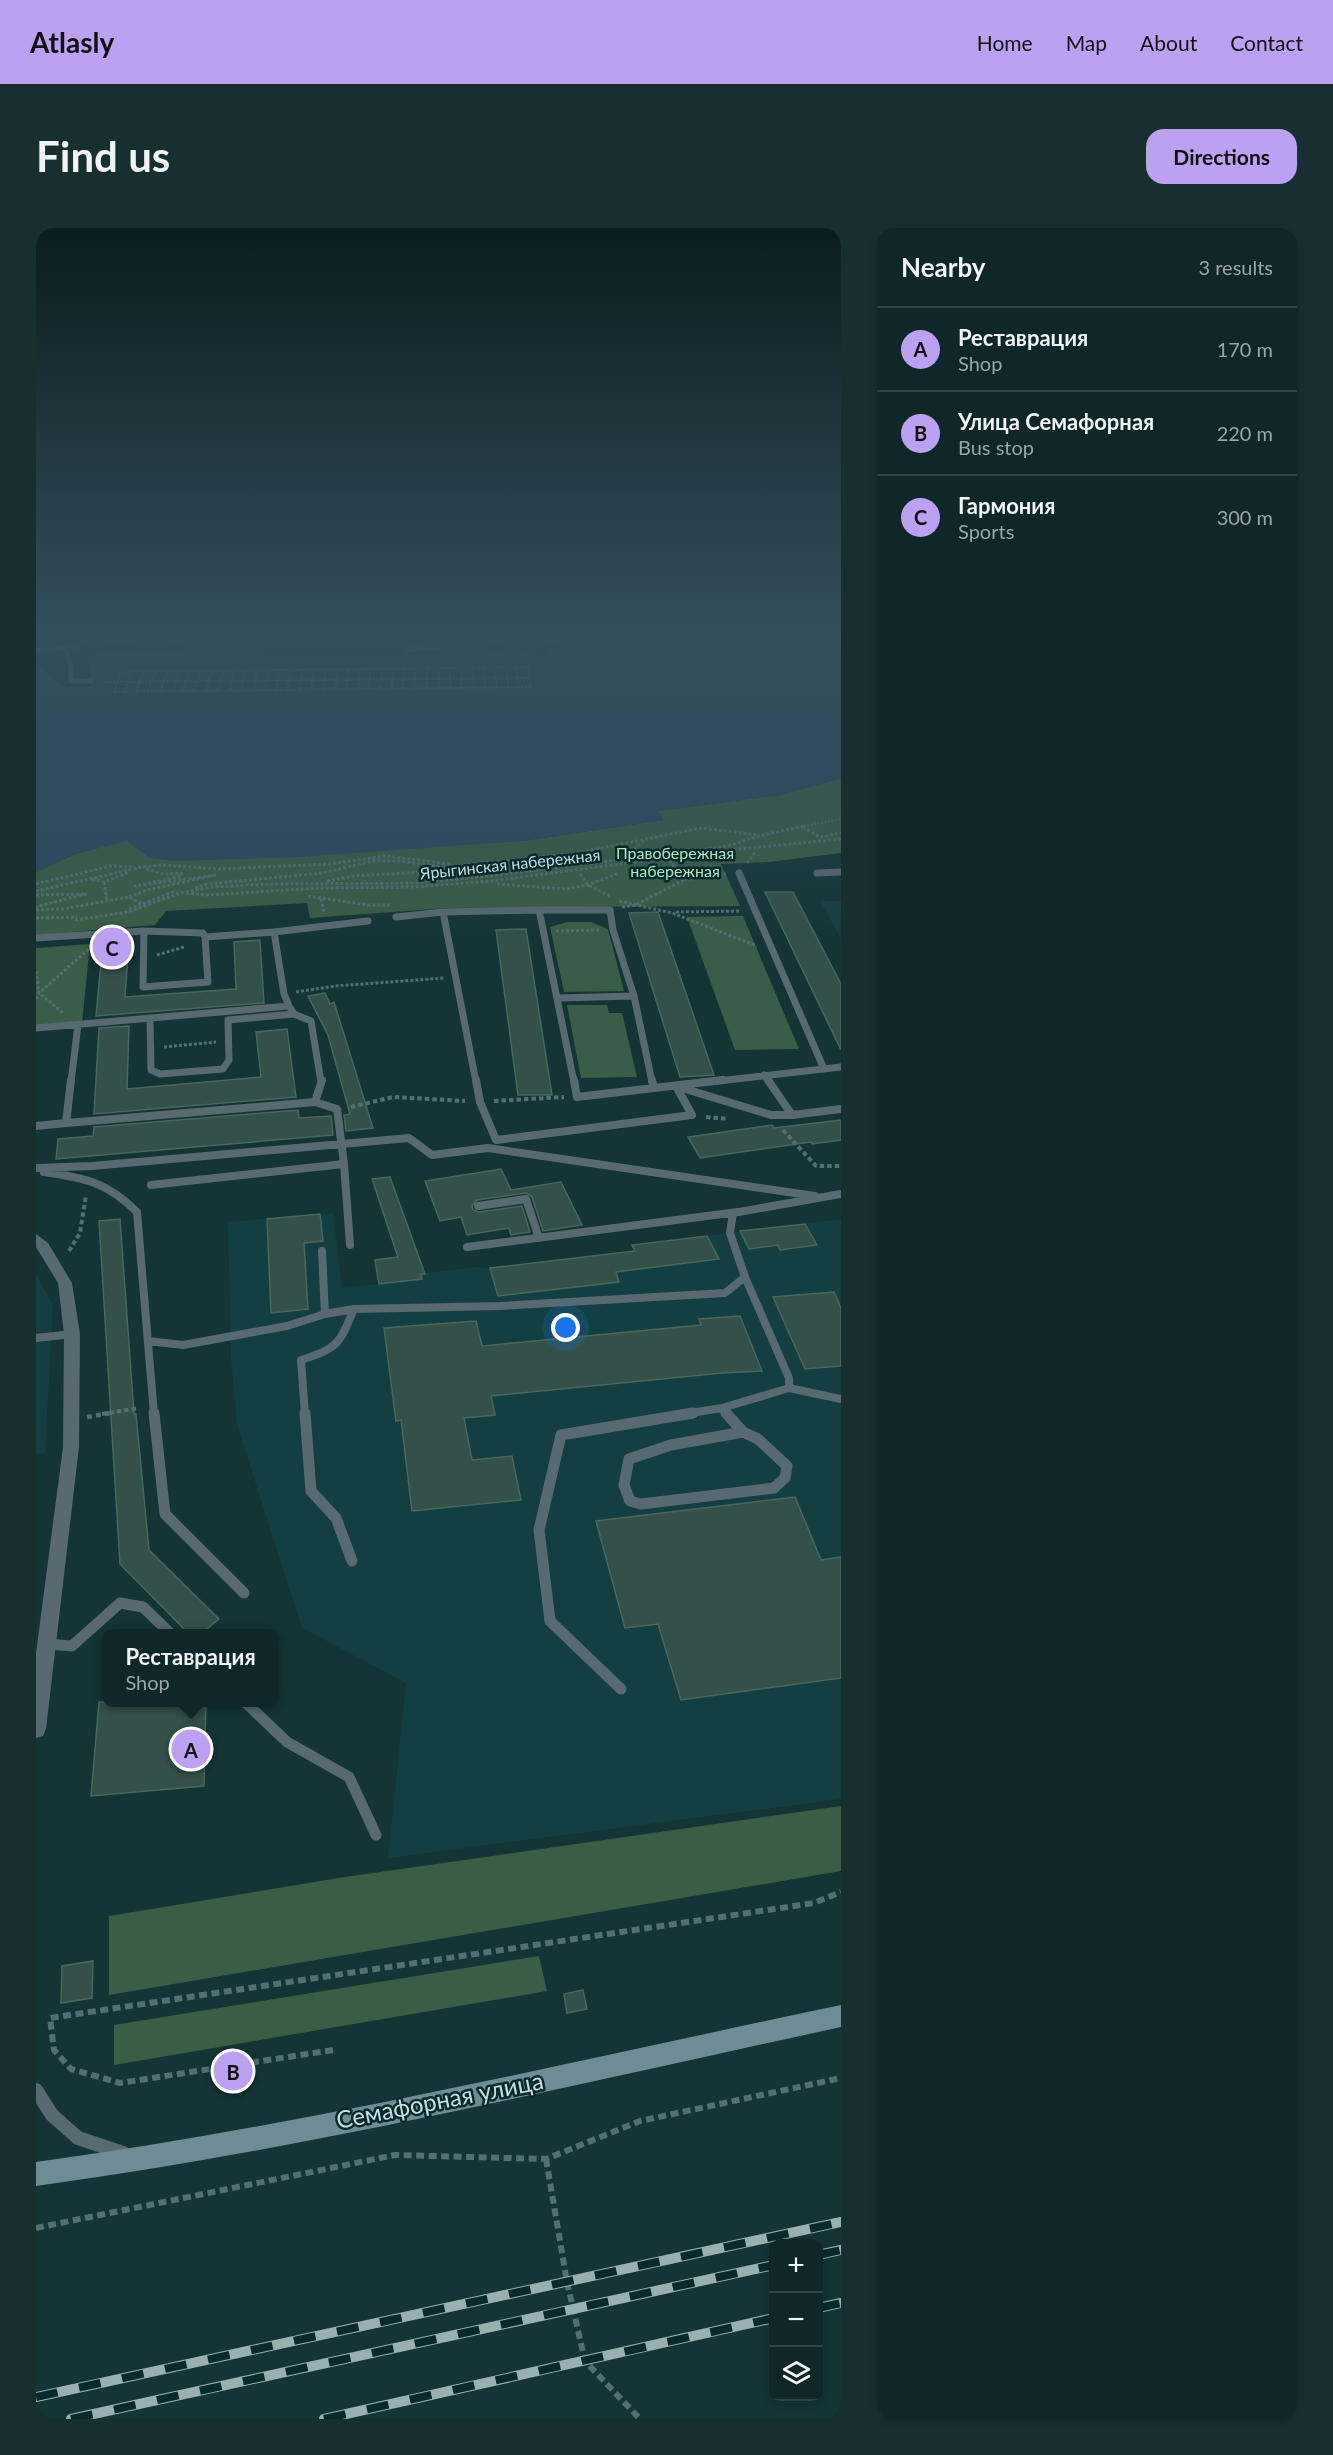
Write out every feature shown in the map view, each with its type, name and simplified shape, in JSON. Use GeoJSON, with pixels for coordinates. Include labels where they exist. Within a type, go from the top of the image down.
{"type":"FeatureCollection","features":[{"type":"Feature","properties":{"kind":"main road","name":"Семафорная улица"},"geometry":{"type":"LineString","coordinates":[[36,2174],[145,2159],[489,2092],[841,2016]]}},
{"type":"Feature","properties":{"kind":"street"},"geometry":{"type":"LineString","coordinates":[[36,1729],[43,1633],[71,1447],[72,1334],[64,1283],[38,1244]]}},
{"type":"Feature","properties":{"kind":"lane"},"geometry":{"type":"LineString","coordinates":[[817,873],[841,872]]}},
{"type":"Feature","properties":{"kind":"lane"},"geometry":{"type":"LineString","coordinates":[[739,873],[824,1069]]}},
{"type":"Feature","properties":{"kind":"lane"},"geometry":{"type":"LineString","coordinates":[[539,910],[577,1097],[841,1067]]}},
{"type":"Feature","properties":{"kind":"lane"},"geometry":{"type":"LineString","coordinates":[[396,917],[443,912],[610,910],[613,930],[634,996],[654,1089]]}},
{"type":"Feature","properties":{"kind":"lane"},"geometry":{"type":"LineString","coordinates":[[443,912],[480,1102],[496,1140],[692,1115],[676,1086]]}},
{"type":"Feature","properties":{"kind":"lane"},"geometry":{"type":"LineString","coordinates":[[205,939],[368,921]]}},
{"type":"Feature","properties":{"kind":"lane"},"geometry":{"type":"LineString","coordinates":[[36,938],[144,931],[203,933],[208,982],[142,987],[144,931]]}},
{"type":"Feature","properties":{"kind":"lane"},"geometry":{"type":"LineString","coordinates":[[274,932],[284,994],[294,1014]]}},
{"type":"Feature","properties":{"kind":"lane"},"geometry":{"type":"LineString","coordinates":[[558,998],[634,996]]}},
{"type":"Feature","properties":{"kind":"lane"},"geometry":{"type":"LineString","coordinates":[[36,1028],[288,1006]]}},
{"type":"Feature","properties":{"kind":"lane"},"geometry":{"type":"LineString","coordinates":[[150,1019],[151,1070],[160,1074],[223,1069],[229,1060],[228,1020],[294,1014],[311,1021],[322,1080],[315,1102]]}},
{"type":"Feature","properties":{"kind":"lane"},"geometry":{"type":"LineString","coordinates":[[66,1124],[78,1025]]}},
{"type":"Feature","properties":{"kind":"lane"},"geometry":{"type":"LineString","coordinates":[[764,1076],[792,1115]]}},
{"type":"Feature","properties":{"kind":"lane"},"geometry":{"type":"LineString","coordinates":[[676,1086],[771,1114],[792,1115],[841,1109]]}},
{"type":"Feature","properties":{"kind":"lane"},"geometry":{"type":"LineString","coordinates":[[36,1126],[315,1102],[337,1109],[350,1245]]}},
{"type":"Feature","properties":{"kind":"lane"},"geometry":{"type":"LineString","coordinates":[[36,1169],[409,1138],[432,1155],[488,1148],[823,1197]]}},
{"type":"Feature","properties":{"kind":"lane"},"geometry":{"type":"LineString","coordinates":[[151,1185],[344,1164]]}},
{"type":"Feature","properties":{"kind":"lane"},"geometry":{"type":"LineString","coordinates":[[36,1169],[98,1181],[120,1193],[137,1212],[153,1406],[165,1514],[244,1593]]}},
{"type":"Feature","properties":{"kind":"lane"},"geometry":{"type":"LineString","coordinates":[[467,1247],[734,1213],[841,1194]]}},
{"type":"Feature","properties":{"kind":"lane"},"geometry":{"type":"LineString","coordinates":[[478,1206],[526,1199],[539,1238]]}},
{"type":"Feature","properties":{"kind":"lane"},"geometry":{"type":"LineString","coordinates":[[734,1213],[729,1233],[745,1277],[789,1378],[789,1388]]}},
{"type":"Feature","properties":{"kind":"lane"},"geometry":{"type":"LineString","coordinates":[[322,1251],[325,1314]]}},
{"type":"Feature","properties":{"kind":"lane"},"geometry":{"type":"LineString","coordinates":[[148,1341],[183,1345],[287,1326],[325,1314],[354,1309],[501,1306],[725,1293],[745,1277]]}},
{"type":"Feature","properties":{"kind":"lane"},"geometry":{"type":"LineString","coordinates":[[352,1561],[336,1518],[311,1491],[301,1360],[331,1350],[345,1331],[354,1309]]}},
{"type":"Feature","properties":{"kind":"lane"},"geometry":{"type":"LineString","coordinates":[[36,1338],[72,1334]]}},
{"type":"Feature","properties":{"kind":"lane"},"geometry":{"type":"LineString","coordinates":[[621,1689],[550,1621],[539,1530],[561,1435],[722,1408],[789,1388],[841,1399]]}},
{"type":"Feature","properties":{"kind":"lane"},"geometry":{"type":"LineString","coordinates":[[722,1408],[743,1432],[758,1439],[787,1466],[785,1478],[774,1488],[641,1504],[630,1501],[623,1491],[628,1459],[673,1443],[743,1432]]}},
{"type":"Feature","properties":{"kind":"lane"},"geometry":{"type":"LineString","coordinates":[[43,1633],[72,1646],[120,1603],[143,1607],[166,1629]]}},
{"type":"Feature","properties":{"kind":"lane"},"geometry":{"type":"LineString","coordinates":[[250,1707],[288,1742],[349,1777],[376,1835]]}},
{"type":"Feature","properties":{"kind":"lane"},"geometry":{"type":"LineString","coordinates":[[36,2090],[52,2115],[78,2138],[107,2149],[145,2159]]}},
{"type":"Feature","properties":{"kind":"path","name":"Ярыгинская набережная"},"geometry":{"type":"LineString","coordinates":[[180,893],[212,887],[318,883],[414,883],[482,877],[723,847],[763,835],[841,819]]}},
{"type":"Feature","properties":{"kind":"path","name":"Ярыгинская набережная"},"geometry":{"type":"LineString","coordinates":[[803,827],[820,837],[841,833]]}},
{"type":"Feature","properties":{"kind":"path","name":"Ярыгинская набережная"},"geometry":{"type":"LineString","coordinates":[[57,922],[128,912],[207,884],[322,873],[373,861],[398,861],[445,867],[577,853],[701,828],[763,835]]}},
{"type":"Feature","properties":{"kind":"path"},"geometry":{"type":"LineString","coordinates":[[747,835],[748,840]]}},
{"type":"Feature","properties":{"kind":"path"},"geometry":{"type":"LineString","coordinates":[[622,859],[645,839]]}},
{"type":"Feature","properties":{"kind":"path","name":"Ярыгинская набережная"},"geometry":{"type":"LineString","coordinates":[[36,918],[63,919],[123,910],[173,892],[206,895],[460,884],[578,871],[668,857],[841,839]]}},
{"type":"Feature","properties":{"kind":"path"},"geometry":{"type":"LineString","coordinates":[[664,853],[684,880]]}},
{"type":"Feature","properties":{"kind":"path"},"geometry":{"type":"LineString","coordinates":[[36,893],[142,867],[162,865],[218,869],[329,864],[378,856],[454,865]]}},
{"type":"Feature","properties":{"kind":"path"},"geometry":{"type":"LineString","coordinates":[[36,884],[111,866],[142,867],[163,874],[181,873],[182,876],[135,886],[216,875],[147,890],[107,902],[36,909]]}},
{"type":"Feature","properties":{"kind":"path"},"geometry":{"type":"LineString","coordinates":[[91,879],[104,882],[142,867]]}},
{"type":"Feature","properties":{"kind":"path"},"geometry":{"type":"LineString","coordinates":[[445,867],[482,877]]}},
{"type":"Feature","properties":{"kind":"path"},"geometry":{"type":"LineString","coordinates":[[318,883],[353,876],[458,870]]}},
{"type":"Feature","properties":{"kind":"path"},"geometry":{"type":"LineString","coordinates":[[497,884],[556,890],[588,885],[619,873]]}},
{"type":"Feature","properties":{"kind":"path"},"geometry":{"type":"LineString","coordinates":[[610,910],[634,905],[684,880],[739,873]]}},
{"type":"Feature","properties":{"kind":"path"},"geometry":{"type":"LineString","coordinates":[[580,874],[588,885],[623,903],[672,913],[774,953]]}},
{"type":"Feature","properties":{"kind":"path"},"geometry":{"type":"LineString","coordinates":[[104,882],[107,902]]}},
{"type":"Feature","properties":{"kind":"path"},"geometry":{"type":"LineString","coordinates":[[272,884],[281,887]]}},
{"type":"Feature","properties":{"kind":"path"},"geometry":{"type":"LineString","coordinates":[[36,893],[86,894],[36,909]]}},
{"type":"Feature","properties":{"kind":"path"},"geometry":{"type":"LineString","coordinates":[[308,896],[368,905],[392,905]]}},
{"type":"Feature","properties":{"kind":"path"},"geometry":{"type":"LineString","coordinates":[[129,897],[142,904]]}},
{"type":"Feature","properties":{"kind":"path"},"geometry":{"type":"LineString","coordinates":[[672,913],[754,910]]}},
{"type":"Feature","properties":{"kind":"path"},"geometry":{"type":"LineString","coordinates":[[543,931],[613,930]]}},
{"type":"Feature","properties":{"kind":"path"},"geometry":{"type":"LineString","coordinates":[[36,999],[39,993],[104,934]]}},
{"type":"Feature","properties":{"kind":"path"},"geometry":{"type":"LineString","coordinates":[[144,959],[205,939]]}},
{"type":"Feature","properties":{"kind":"path"},"geometry":{"type":"LineString","coordinates":[[36,971],[39,993],[78,1025]]}},
{"type":"Feature","properties":{"kind":"path"},"geometry":{"type":"LineString","coordinates":[[284,994],[335,986],[457,977]]}},
{"type":"Feature","properties":{"kind":"path"},"geometry":{"type":"LineString","coordinates":[[151,1048],[229,1041]]}},
{"type":"Feature","properties":{"kind":"path"},"geometry":{"type":"LineString","coordinates":[[771,1114],[816,1166],[841,1166]]}},
{"type":"Feature","properties":{"kind":"path"},"geometry":{"type":"LineString","coordinates":[[69,1251],[80,1233],[85,1196],[98,1181]]}},
{"type":"Feature","properties":{"kind":"path"},"geometry":{"type":"LineString","coordinates":[[87,1417],[153,1406]]}},
{"type":"Feature","properties":{"kind":"path"},"geometry":{"type":"LineString","coordinates":[[333,2050],[120,2083],[71,2069],[54,2050],[50,2018],[814,1903],[841,1892]]}},
{"type":"Feature","properties":{"kind":"path"},"geometry":{"type":"LineString","coordinates":[[36,2228],[394,2155],[546,2159],[640,2121],[841,2078]]}},
{"type":"Feature","properties":{"kind":"path"},"geometry":{"type":"LineString","coordinates":[[546,2159],[567,2282],[585,2361],[640,2419]]}},
{"type":"Feature","properties":{"kind":"shaded area"},"geometry":{"type":"Polygon","coordinates":[[[36,735],[841,735],[841,778],[780,795],[658,811],[664,820],[522,841],[300,857],[174,861],[150,858],[127,841],[75,854],[36,872],[36,735]]]}},
{"type":"Feature","properties":{"kind":"shaded area"},"geometry":{"type":"Polygon","coordinates":[[[820,901],[841,901],[841,939],[820,901]]]}},
{"type":"Feature","properties":{"kind":"shaded area"},"geometry":{"type":"Polygon","coordinates":[[[333,1213],[342,1288],[421,1279],[421,1274],[634,1251],[632,1245],[841,1219],[841,1799],[388,1858],[406,1683],[302,1628],[237,1425],[231,1359],[228,1222],[333,1213]]]}},
{"type":"Feature","properties":{"kind":"shaded area"},"geometry":{"type":"Polygon","coordinates":[[[36,1274],[53,1305],[45,1453],[36,1454],[36,1274]]]}},
{"type":"Feature","properties":{"kind":"green space","name":"Правобережная набережная"},"geometry":{"type":"Polygon","coordinates":[[[841,778],[841,853],[769,862],[721,864],[740,906],[447,908],[310,918],[307,903],[166,911],[155,925],[36,935],[36,872],[75,854],[127,840],[150,858],[522,841],[663,820],[657,811],[780,795],[841,778]]]}},
{"type":"Feature","properties":{"kind":"green space"},"geometry":{"type":"Polygon","coordinates":[[[743,916],[799,1049],[735,1050],[687,917],[743,916]]]}},
{"type":"Feature","properties":{"kind":"green space"},"geometry":{"type":"Polygon","coordinates":[[[567,922],[591,922],[608,929],[624,991],[564,992],[550,927],[567,922]]]}},
{"type":"Feature","properties":{"kind":"green space"},"geometry":{"type":"Polygon","coordinates":[[[90,944],[82,1023],[36,1026],[36,948],[90,944]]]}},
{"type":"Feature","properties":{"kind":"green space"},"geometry":{"type":"Polygon","coordinates":[[[567,1005],[607,1005],[609,1013],[622,1013],[637,1077],[581,1078],[567,1005]]]}},
{"type":"Feature","properties":{"kind":"green space"},"geometry":{"type":"Polygon","coordinates":[[[841,1806],[841,1871],[109,1995],[109,1916],[345,1877],[841,1806]]]}},
{"type":"Feature","properties":{"kind":"green space"},"geometry":{"type":"Polygon","coordinates":[[[539,1956],[547,1991],[114,2065],[114,2025],[539,1956]]]}},
{"type":"Feature","properties":{"kind":"building"},"geometry":{"type":"Polygon","coordinates":[[[765,892],[793,892],[841,984],[841,1050],[765,892]]]}},
{"type":"Feature","properties":{"kind":"building"},"geometry":{"type":"Polygon","coordinates":[[[658,912],[714,1075],[680,1077],[629,913],[658,912]]]}},
{"type":"Feature","properties":{"kind":"building"},"geometry":{"type":"Polygon","coordinates":[[[526,929],[552,1095],[518,1095],[496,930],[526,929]]]}},
{"type":"Feature","properties":{"kind":"building"},"geometry":{"type":"Polygon","coordinates":[[[129,940],[125,997],[236,989],[234,942],[260,940],[264,1003],[96,1016],[103,942],[129,940]]]}},
{"type":"Feature","properties":{"kind":"building"},"geometry":{"type":"Polygon","coordinates":[[[325,993],[330,1004],[334,1002],[373,1128],[346,1131],[344,1115],[350,1114],[328,1035],[308,996],[325,993]]]}},
{"type":"Feature","properties":{"kind":"building"},"geometry":{"type":"Polygon","coordinates":[[[129,1026],[127,1089],[261,1077],[256,1032],[287,1029],[296,1097],[94,1114],[99,1028],[129,1026]]]}},
{"type":"Feature","properties":{"kind":"building"},"geometry":{"type":"Polygon","coordinates":[[[298,1110],[299,1118],[331,1116],[333,1135],[56,1159],[58,1139],[93,1136],[94,1127],[298,1110]]]}},
{"type":"Feature","properties":{"kind":"building"},"geometry":{"type":"Polygon","coordinates":[[[841,1120],[841,1140],[812,1144],[811,1142],[700,1158],[688,1137],[772,1125],[774,1128],[841,1120]]]}},
{"type":"Feature","properties":{"kind":"building"},"geometry":{"type":"Polygon","coordinates":[[[501,1169],[511,1190],[561,1182],[582,1225],[543,1231],[532,1197],[526,1193],[477,1200],[472,1206],[473,1210],[479,1212],[522,1206],[530,1232],[511,1235],[509,1228],[467,1235],[461,1217],[440,1221],[425,1181],[501,1169]]]}},
{"type":"Feature","properties":{"kind":"building"},"geometry":{"type":"Polygon","coordinates":[[[390,1177],[425,1274],[421,1274],[422,1279],[379,1284],[375,1260],[398,1257],[372,1179],[390,1177]]]}},
{"type":"Feature","properties":{"kind":"building"},"geometry":{"type":"Polygon","coordinates":[[[320,1214],[323,1241],[304,1243],[308,1309],[271,1313],[267,1219],[320,1214]]]}},
{"type":"Feature","properties":{"kind":"building"},"geometry":{"type":"Polygon","coordinates":[[[120,1219],[134,1414],[136,1414],[149,1550],[219,1619],[207,1629],[184,1629],[120,1564],[99,1221],[120,1219]]]}},
{"type":"Feature","properties":{"kind":"building"},"geometry":{"type":"Polygon","coordinates":[[[805,1224],[817,1245],[780,1250],[778,1245],[749,1249],[740,1231],[805,1224]]]}},
{"type":"Feature","properties":{"kind":"building"},"geometry":{"type":"Polygon","coordinates":[[[707,1236],[719,1259],[616,1272],[619,1282],[498,1296],[490,1268],[635,1251],[632,1245],[707,1236]]]}},
{"type":"Feature","properties":{"kind":"building"},"geometry":{"type":"Polygon","coordinates":[[[834,1292],[841,1308],[841,1366],[805,1369],[773,1297],[834,1292]]]}},
{"type":"Feature","properties":{"kind":"building"},"geometry":{"type":"Polygon","coordinates":[[[740,1316],[762,1371],[491,1396],[495,1415],[464,1418],[472,1460],[512,1456],[521,1500],[412,1511],[401,1420],[396,1421],[384,1328],[476,1321],[482,1346],[701,1325],[699,1319],[740,1316]]]}},
{"type":"Feature","properties":{"kind":"building"},"geometry":{"type":"Polygon","coordinates":[[[795,1497],[821,1560],[841,1557],[841,1678],[681,1700],[658,1624],[625,1628],[596,1521],[795,1497]]]}},
{"type":"Feature","properties":{"kind":"building"},"geometry":{"type":"Polygon","coordinates":[[[99,1702],[102,1702],[102,1707],[206,1707],[204,1786],[91,1796],[99,1702]]]}},
{"type":"Feature","properties":{"kind":"building"},"geometry":{"type":"Polygon","coordinates":[[[93,1961],[92,1998],[61,2003],[62,1966],[93,1961]]]}},
{"type":"Feature","properties":{"kind":"building"},"geometry":{"type":"Polygon","coordinates":[[[583,1990],[587,2009],[567,2013],[564,1994],[583,1990]]]}},
{"type":"Feature","properties":{"kind":"railway"},"geometry":{"type":"LineString","coordinates":[[36,2397],[841,2222]]}},
{"type":"Feature","properties":{"kind":"railway"},"geometry":{"type":"LineString","coordinates":[[823,2254],[841,2250]]}},
{"type":"Feature","properties":{"kind":"railway"},"geometry":{"type":"LineString","coordinates":[[71,2419],[769,2266]]}},
{"type":"Feature","properties":{"kind":"railway"},"geometry":{"type":"LineString","coordinates":[[823,2307],[841,2303]]}},
{"type":"Feature","properties":{"kind":"railway"},"geometry":{"type":"LineString","coordinates":[[324,2419],[769,2319]]}},
{"type":"Feature","properties":{"kind":"place","name":"Гармония"},"geometry":{"type":"Point","coordinates":[112,947]}},
{"type":"Feature","properties":{"kind":"place","name":"Реставрация"},"geometry":{"type":"Point","coordinates":[191,1749]}},
{"type":"Feature","properties":{"kind":"place","name":"Улица Семафорная"},"geometry":{"type":"Point","coordinates":[233,2071]}}]}
